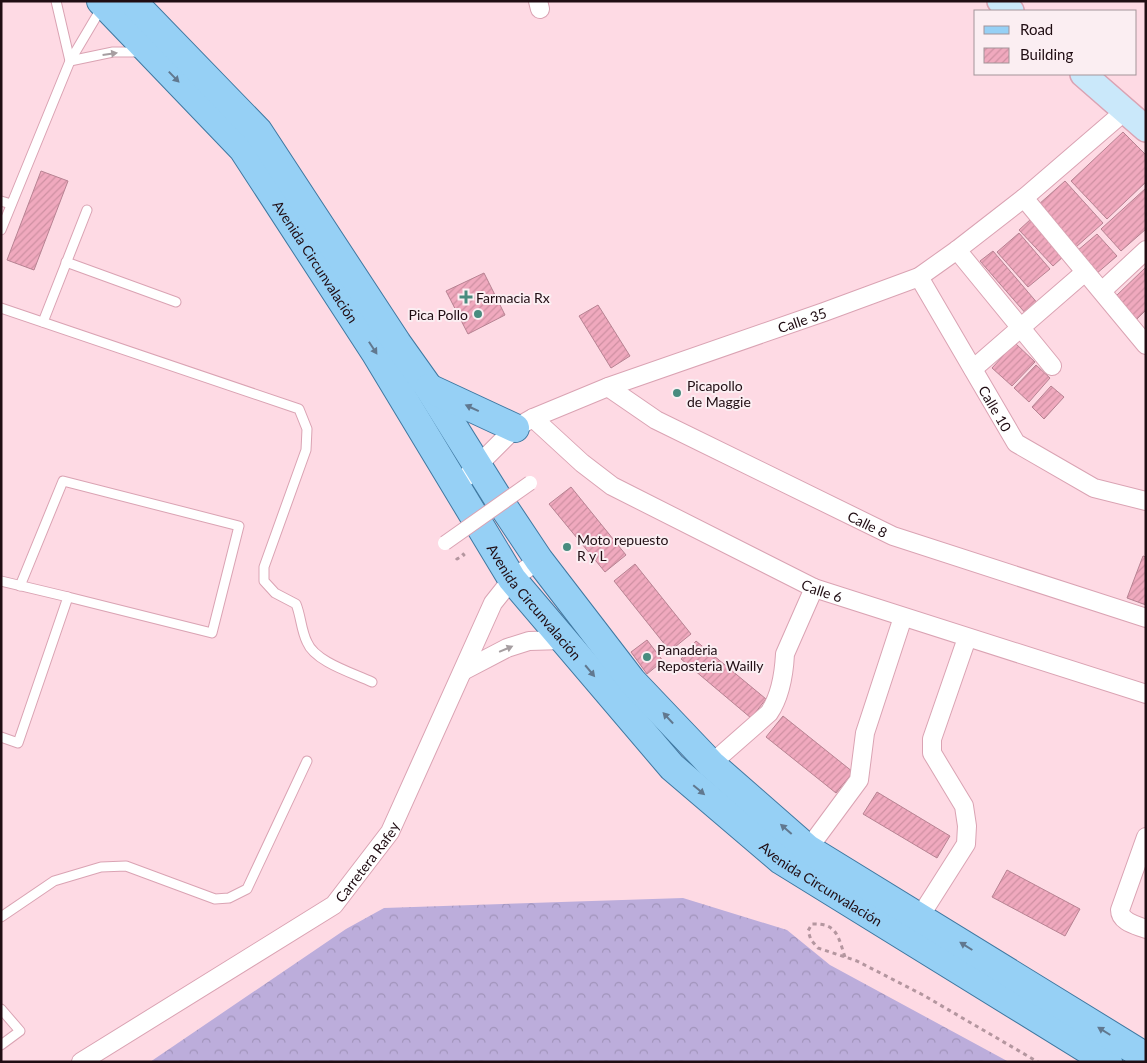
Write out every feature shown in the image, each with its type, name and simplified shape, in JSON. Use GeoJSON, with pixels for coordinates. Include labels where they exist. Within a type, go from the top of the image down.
{"type":"FeatureCollection","features":[{"type":"Feature","properties":{"kind":"main road","name":"Avenida Circunvalación"},"geometry":{"type":"LineString","coordinates":[[132,1],[258,131],[397,343],[429,388],[539,560],[632,680],[711,764],[808,849],[1145,1056]]}},
{"type":"Feature","properties":{"kind":"main road"},"geometry":{"type":"LineString","coordinates":[[1000,1],[1010,10]]}},
{"type":"Feature","properties":{"kind":"main road","name":"Avenida Circunvalación"},"geometry":{"type":"LineString","coordinates":[[103,2],[243,149],[375,352],[512,579],[672,767],[781,860],[1108,1062]]}},
{"type":"Feature","properties":{"kind":"main road"},"geometry":{"type":"LineString","coordinates":[[1083,75],[1146,129]]}},
{"type":"Feature","properties":{"kind":"main road"},"geometry":{"type":"LineString","coordinates":[[429,388],[524,423]]}},
{"type":"Feature","properties":{"kind":"street","name":"Calle 35"},"geometry":{"type":"LineString","coordinates":[[457,486],[524,423],[608,387],[919,277],[1024,198],[1125,111]]}},
{"type":"Feature","properties":{"kind":"street"},"geometry":{"type":"LineString","coordinates":[[1024,198],[1146,345]]}},
{"type":"Feature","properties":{"kind":"street"},"geometry":{"type":"LineString","coordinates":[[957,250],[1052,366]]}},
{"type":"Feature","properties":{"kind":"street"},"geometry":{"type":"LineString","coordinates":[[1102,291],[1146,250]]}},
{"type":"Feature","properties":{"kind":"street"},"geometry":{"type":"LineString","coordinates":[[973,369],[1085,272]]}},
{"type":"Feature","properties":{"kind":"street","name":"Calle 10"},"geometry":{"type":"LineString","coordinates":[[919,277],[1016,443],[1094,488],[1146,501]]}},
{"type":"Feature","properties":{"kind":"street","name":"Calle 8"},"geometry":{"type":"LineString","coordinates":[[608,387],[656,420],[893,536],[1146,618]]}},
{"type":"Feature","properties":{"kind":"street","name":"Calle 6"},"geometry":{"type":"LineString","coordinates":[[524,423],[612,486],[814,588],[1146,694]]}},
{"type":"Feature","properties":{"kind":"street"},"geometry":{"type":"LineString","coordinates":[[445,543],[530,483]]}},
{"type":"Feature","properties":{"kind":"street","name":"Carretera Rafey"},"geometry":{"type":"LineString","coordinates":[[81,1062],[334,906],[390,832],[493,603],[512,579],[539,560]]}},
{"type":"Feature","properties":{"kind":"street"},"geometry":{"type":"LineString","coordinates":[[711,764],[769,713],[774,705],[785,664],[785,654],[814,588]]}},
{"type":"Feature","properties":{"kind":"street"},"geometry":{"type":"LineString","coordinates":[[808,849],[859,780],[865,733],[903,616]]}},
{"type":"Feature","properties":{"kind":"street"},"geometry":{"type":"LineString","coordinates":[[919,918],[966,844],[967,826],[964,806],[932,753],[932,739],[967,638]]}},
{"type":"Feature","properties":{"kind":"street"},"geometry":{"type":"LineString","coordinates":[[462,671],[507,648],[529,641],[564,640]]}},
{"type":"Feature","properties":{"kind":"street"},"geometry":{"type":"LineString","coordinates":[[1146,837],[1120,910],[1120,915],[1124,919],[1146,929]]}},
{"type":"Feature","properties":{"kind":"lane"},"geometry":{"type":"LineString","coordinates":[[56,1],[70,61]]}},
{"type":"Feature","properties":{"kind":"lane"},"geometry":{"type":"LineString","coordinates":[[1,230],[70,61],[103,2]]}},
{"type":"Feature","properties":{"kind":"lane"},"geometry":{"type":"LineString","coordinates":[[70,61],[113,52],[150,52]]}},
{"type":"Feature","properties":{"kind":"lane"},"geometry":{"type":"LineString","coordinates":[[1,201],[11,204]]}},
{"type":"Feature","properties":{"kind":"lane"},"geometry":{"type":"LineString","coordinates":[[43,322],[87,210]]}},
{"type":"Feature","properties":{"kind":"lane"},"geometry":{"type":"LineString","coordinates":[[66,262],[176,302]]}},
{"type":"Feature","properties":{"kind":"lane"},"geometry":{"type":"LineString","coordinates":[[1,308],[299,409],[307,429],[306,450],[264,567],[264,581],[275,593],[296,604],[301,616],[306,641],[313,652],[325,660],[372,682]]}},
{"type":"Feature","properties":{"kind":"lane"},"geometry":{"type":"LineString","coordinates":[[1,581],[20,586],[68,596],[212,633],[239,526],[62,481],[20,586]]}},
{"type":"Feature","properties":{"kind":"lane"},"geometry":{"type":"LineString","coordinates":[[1,737],[18,743],[68,596]]}},
{"type":"Feature","properties":{"kind":"lane"},"geometry":{"type":"LineString","coordinates":[[1,917],[54,881],[101,867],[126,866],[216,899],[229,898],[247,889],[307,761]]}},
{"type":"Feature","properties":{"kind":"lane"},"geometry":{"type":"LineString","coordinates":[[1,1009],[20,1030],[1,1045]]}},
{"type":"Feature","properties":{"kind":"path"},"geometry":{"type":"LineString","coordinates":[[845,956],[837,933],[822,924],[812,924],[808,931],[811,940],[818,948],[857,961],[923,995],[1038,1062]]}},
{"type":"Feature","properties":{"kind":"green space"},"geometry":{"type":"Polygon","coordinates":[[[683,898],[787,930],[830,965],[1009,1062],[150,1062],[346,929],[384,908],[683,898]]]}},
{"type":"Feature","properties":{"kind":"building"},"geometry":{"type":"Polygon","coordinates":[[[1123,132],[1146,155],[1146,182],[1107,219],[1071,181],[1123,132]]]}},
{"type":"Feature","properties":{"kind":"building"},"geometry":{"type":"Polygon","coordinates":[[[41,171],[68,181],[34,270],[7,260],[41,171]]]}},
{"type":"Feature","properties":{"kind":"building"},"geometry":{"type":"Polygon","coordinates":[[[1065,181],[1103,223],[1076,247],[1038,205],[1065,181]]]}},
{"type":"Feature","properties":{"kind":"building"},"geometry":{"type":"Polygon","coordinates":[[[1146,188],[1146,229],[1121,251],[1101,229],[1146,188]]]}},
{"type":"Feature","properties":{"kind":"building"},"geometry":{"type":"Polygon","coordinates":[[[1031,219],[1065,255],[1053,266],[1019,230],[1031,219]]]}},
{"type":"Feature","properties":{"kind":"building"},"geometry":{"type":"Polygon","coordinates":[[[1019,233],[1050,269],[1028,287],[997,252],[1019,233]]]}},
{"type":"Feature","properties":{"kind":"building"},"geometry":{"type":"Polygon","coordinates":[[[1097,234],[1117,256],[1096,274],[1077,251],[1097,234]]]}},
{"type":"Feature","properties":{"kind":"building"},"geometry":{"type":"Polygon","coordinates":[[[993,251],[1039,305],[1027,315],[980,261],[993,251]]]}},
{"type":"Feature","properties":{"kind":"building"},"geometry":{"type":"Polygon","coordinates":[[[1145,268],[1146,310],[1137,319],[1115,297],[1145,268]]]}},
{"type":"Feature","properties":{"kind":"building"},"geometry":{"type":"Polygon","coordinates":[[[484,273],[505,315],[468,334],[446,291],[484,273]]]}},
{"type":"Feature","properties":{"kind":"building"},"geometry":{"type":"Polygon","coordinates":[[[598,305],[630,356],[611,368],[579,316],[598,305]]]}},
{"type":"Feature","properties":{"kind":"building"},"geometry":{"type":"Polygon","coordinates":[[[1015,343],[1035,362],[1012,386],[992,368],[1015,343]]]}},
{"type":"Feature","properties":{"kind":"building"},"geometry":{"type":"Polygon","coordinates":[[[1036,365],[1050,378],[1029,402],[1014,388],[1036,365]]]}},
{"type":"Feature","properties":{"kind":"building"},"geometry":{"type":"Polygon","coordinates":[[[1051,386],[1064,397],[1044,419],[1032,407],[1051,386]]]}},
{"type":"Feature","properties":{"kind":"building"},"geometry":{"type":"Polygon","coordinates":[[[571,487],[626,555],[605,572],[549,504],[571,487]]]}},
{"type":"Feature","properties":{"kind":"building"},"geometry":{"type":"Polygon","coordinates":[[[1143,556],[1146,557],[1146,605],[1127,598],[1143,556]]]}},
{"type":"Feature","properties":{"kind":"building"},"geometry":{"type":"Polygon","coordinates":[[[635,564],[691,634],[670,651],[614,581],[635,564]]]}},
{"type":"Feature","properties":{"kind":"building","name":"Panaderia Reposteria Wailly"},"geometry":{"type":"Polygon","coordinates":[[[647,640],[663,661],[647,674],[631,652],[647,640]]]}},
{"type":"Feature","properties":{"kind":"building"},"geometry":{"type":"Polygon","coordinates":[[[696,641],[766,699],[751,718],[681,659],[696,641]]]}},
{"type":"Feature","properties":{"kind":"building"},"geometry":{"type":"Polygon","coordinates":[[[783,716],[853,772],[836,793],[766,737],[783,716]]]}},
{"type":"Feature","properties":{"kind":"building"},"geometry":{"type":"Polygon","coordinates":[[[877,792],[950,836],[937,858],[863,814],[877,792]]]}},
{"type":"Feature","properties":{"kind":"building"},"geometry":{"type":"Polygon","coordinates":[[[1007,870],[1080,909],[1065,936],[992,897],[1007,870]]]}},
{"type":"Feature","properties":{"kind":"place","name":"Farmacia Rx"},"geometry":{"type":"Point","coordinates":[466,297]}},
{"type":"Feature","properties":{"kind":"place","name":"Pica Pollo"},"geometry":{"type":"Point","coordinates":[478,314]}},
{"type":"Feature","properties":{"kind":"place","name":"Picapollo de Maggie"},"geometry":{"type":"Point","coordinates":[677,393]}},
{"type":"Feature","properties":{"kind":"place","name":"Moto repuesto R y L"},"geometry":{"type":"Point","coordinates":[567,547]}},
{"type":"Feature","properties":{"kind":"place","name":"Panaderia Reposteria Wailly"},"geometry":{"type":"Point","coordinates":[647,657]}}]}
